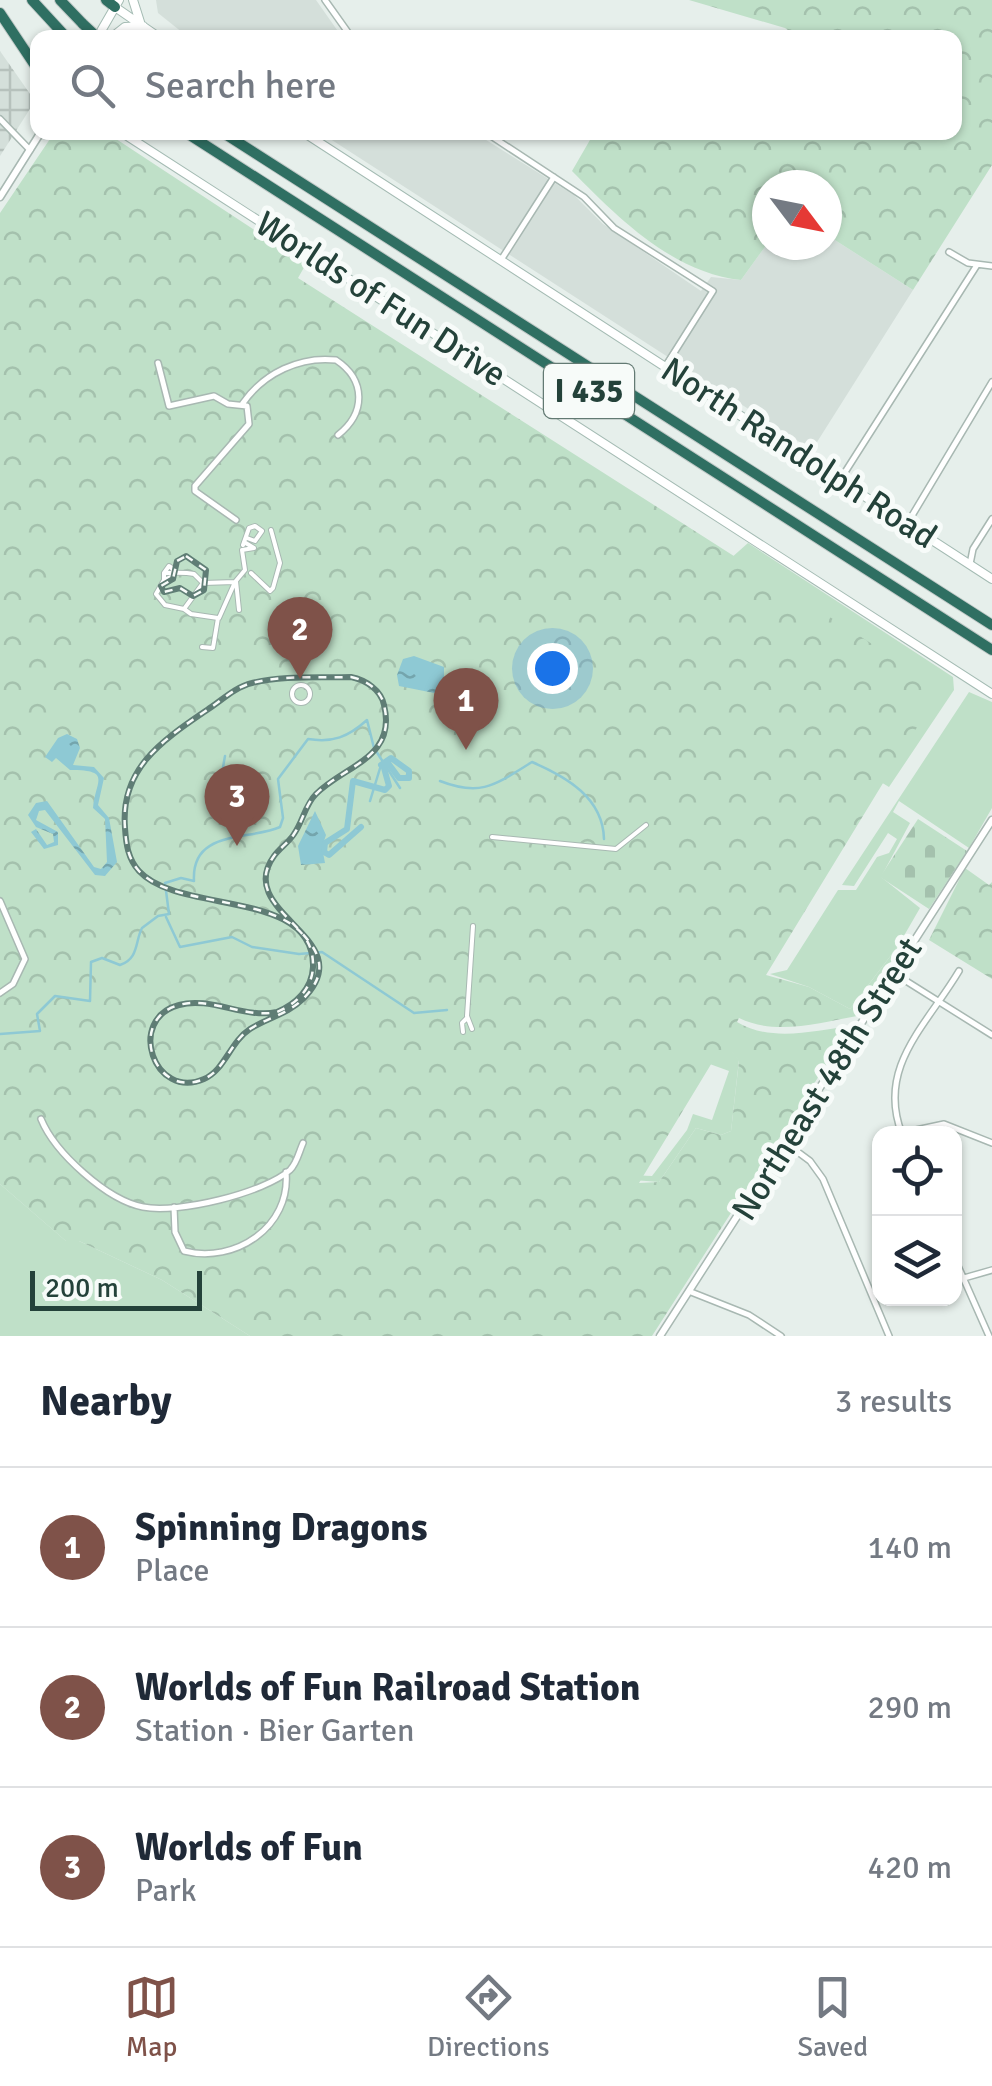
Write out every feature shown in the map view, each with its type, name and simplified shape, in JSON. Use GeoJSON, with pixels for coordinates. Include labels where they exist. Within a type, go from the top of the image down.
{"type":"FeatureCollection","features":[{"type":"Feature","properties":{"kind":"highway"},"geometry":{"type":"LineString","coordinates":[[32,0],[60,30]]}},
{"type":"Feature","properties":{"kind":"highway"},"geometry":{"type":"LineString","coordinates":[[60,0],[89,30]]}},
{"type":"Feature","properties":{"kind":"highway"},"geometry":{"type":"LineString","coordinates":[[0,13],[30,59]]}},
{"type":"Feature","properties":{"kind":"highway","name":"I 435"},"geometry":{"type":"LineString","coordinates":[[198,140],[992,650]]}},
{"type":"Feature","properties":{"kind":"highway","name":"I 435"},"geometry":{"type":"LineString","coordinates":[[234,140],[992,625]]}},
{"type":"Feature","properties":{"kind":"main road"},"geometry":{"type":"LineString","coordinates":[[133,0],[134,12],[143,26]]}},
{"type":"Feature","properties":{"kind":"main road"},"geometry":{"type":"LineString","coordinates":[[102,30],[114,2],[149,30]]}},
{"type":"Feature","properties":{"kind":"main road"},"geometry":{"type":"LineString","coordinates":[[121,30],[143,26]]}},
{"type":"Feature","properties":{"kind":"main road","name":"Worlds of Fun Drive"},"geometry":{"type":"LineString","coordinates":[[134,140],[992,694]]}},
{"type":"Feature","properties":{"kind":"main road","name":"North Randolph Road"},"geometry":{"type":"LineString","coordinates":[[315,140],[992,579]]}},
{"type":"Feature","properties":{"kind":"street"},"geometry":{"type":"LineString","coordinates":[[325,0],[346,30]]}},
{"type":"Feature","properties":{"kind":"street"},"geometry":{"type":"LineString","coordinates":[[0,118],[30,150]]}},
{"type":"Feature","properties":{"kind":"street"},"geometry":{"type":"LineString","coordinates":[[0,197],[36,140]]}},
{"type":"Feature","properties":{"kind":"street"},"geometry":{"type":"LineString","coordinates":[[497,140],[584,196],[614,228],[714,291],[665,367]]}},
{"type":"Feature","properties":{"kind":"street"},"geometry":{"type":"LineString","coordinates":[[500,260],[554,177]]}},
{"type":"Feature","properties":{"kind":"street"},"geometry":{"type":"LineString","coordinates":[[949,252],[977,265],[992,266]]}},
{"type":"Feature","properties":{"kind":"street"},"geometry":{"type":"LineString","coordinates":[[840,480],[977,265]]}},
{"type":"Feature","properties":{"kind":"street"},"geometry":{"type":"LineString","coordinates":[[158,363],[169,406],[214,396],[228,404],[243,403],[258,386],[291,364],[336,360],[356,378],[360,402],[352,422],[338,435]]}},
{"type":"Feature","properties":{"kind":"street"},"geometry":{"type":"LineString","coordinates":[[907,524],[992,382]]}},
{"type":"Feature","properties":{"kind":"street"},"geometry":{"type":"LineString","coordinates":[[236,520],[195,491],[195,486],[249,424],[243,403]]}},
{"type":"Feature","properties":{"kind":"street"},"geometry":{"type":"LineString","coordinates":[[970,564],[973,549],[992,520]]}},
{"type":"Feature","properties":{"kind":"street"},"geometry":{"type":"LineString","coordinates":[[245,567],[270,591],[280,563],[271,530]]}},
{"type":"Feature","properties":{"kind":"street"},"geometry":{"type":"LineString","coordinates":[[243,575],[244,545]]}},
{"type":"Feature","properties":{"kind":"street"},"geometry":{"type":"LineString","coordinates":[[960,558],[973,549]]}},
{"type":"Feature","properties":{"kind":"street"},"geometry":{"type":"LineString","coordinates":[[164,580],[164,573],[194,574],[202,583]]}},
{"type":"Feature","properties":{"kind":"street"},"geometry":{"type":"LineString","coordinates":[[174,573],[164,580],[156,594],[165,606],[218,618]]}},
{"type":"Feature","properties":{"kind":"street"},"geometry":{"type":"LineString","coordinates":[[202,647],[213,648],[218,618],[236,581],[251,573]]}},
{"type":"Feature","properties":{"kind":"street"},"geometry":{"type":"LineString","coordinates":[[202,583],[236,581]]}},
{"type":"Feature","properties":{"kind":"street"},"geometry":{"type":"LineString","coordinates":[[236,581],[239,610]]}},
{"type":"Feature","properties":{"kind":"street"},"geometry":{"type":"LineString","coordinates":[[184,608],[202,583]]}},
{"type":"Feature","properties":{"kind":"street","name":"Northeast 48th Street"},"geometry":{"type":"LineString","coordinates":[[660,1336],[992,820]]}},
{"type":"Feature","properties":{"kind":"street"},"geometry":{"type":"LineString","coordinates":[[492,837],[616,849],[646,825]]}},
{"type":"Feature","properties":{"kind":"street"},"geometry":{"type":"LineString","coordinates":[[0,902],[25,960],[15,982],[0,993]]}},
{"type":"Feature","properties":{"kind":"street"},"geometry":{"type":"LineString","coordinates":[[472,926],[467,1018],[472,1028]]}},
{"type":"Feature","properties":{"kind":"street"},"geometry":{"type":"LineString","coordinates":[[899,1126],[893,1110],[896,1071],[959,971]]}},
{"type":"Feature","properties":{"kind":"street"},"geometry":{"type":"LineString","coordinates":[[895,974],[992,1035]]}},
{"type":"Feature","properties":{"kind":"street"},"geometry":{"type":"LineString","coordinates":[[464,1032],[462,1023],[467,1018]]}},
{"type":"Feature","properties":{"kind":"street"},"geometry":{"type":"LineString","coordinates":[[41,1119],[50,1141],[74,1165],[142,1207],[174,1207],[270,1184],[294,1167],[303,1143]]}},
{"type":"Feature","properties":{"kind":"street"},"geometry":{"type":"LineString","coordinates":[[962,1131],[992,1143]]}},
{"type":"Feature","properties":{"kind":"street"},"geometry":{"type":"LineString","coordinates":[[787,1144],[810,1162],[823,1179],[889,1336]]}},
{"type":"Feature","properties":{"kind":"street"},"geometry":{"type":"LineString","coordinates":[[174,1207],[175,1232],[184,1251],[203,1256],[233,1252],[260,1234],[280,1210],[288,1197],[286,1172]]}},
{"type":"Feature","properties":{"kind":"street"},"geometry":{"type":"LineString","coordinates":[[964,1278],[992,1270]]}},
{"type":"Feature","properties":{"kind":"street"},"geometry":{"type":"LineString","coordinates":[[962,1274],[989,1336]]}},
{"type":"Feature","properties":{"kind":"street"},"geometry":{"type":"LineString","coordinates":[[690,1292],[749,1315],[781,1336]]}},
{"type":"Feature","properties":{"kind":"shaded area"},"geometry":{"type":"Polygon","coordinates":[[[156,0],[316,0],[337,30],[179,30],[158,13],[156,0]]]}},
{"type":"Feature","properties":{"kind":"shaded area"},"geometry":{"type":"Polygon","coordinates":[[[0,51],[30,94],[30,109],[0,156],[0,51]]]}},
{"type":"Feature","properties":{"kind":"shaded area"},"geometry":{"type":"Polygon","coordinates":[[[332,140],[486,140],[574,195],[603,224],[701,291],[711,277],[741,280],[755,260],[842,260],[842,245],[913,290],[812,450],[332,140]]]}},
{"type":"Feature","properties":{"kind":"green space"},"geometry":{"type":"Polygon","coordinates":[[[689,0],[992,0],[992,165],[913,290],[842,245],[842,170],[752,170],[752,260],[755,260],[741,280],[716,275],[670,255],[627,224],[572,171],[590,140],[962,140],[962,30],[788,30],[689,0]]]}},
{"type":"Feature","properties":{"kind":"green space"},"geometry":{"type":"Polygon","coordinates":[[[49,140],[118,140],[306,264],[298,278],[941,688],[766,975],[809,987],[850,1009],[898,946],[900,950],[857,1016],[782,1027],[739,1018],[737,1022],[751,1028],[779,1034],[851,1026],[652,1336],[250,1336],[162,1280],[79,1241],[67,1242],[0,1184],[0,213],[49,140]],[[731,1051],[719,1063],[713,1061],[639,1183],[659,1182],[696,1128],[721,1135],[731,1131],[739,1061],[731,1051]]]}},
{"type":"Feature","properties":{"kind":"green space"},"geometry":{"type":"Polygon","coordinates":[[[748,543],[953,677],[954,690],[889,787],[789,726],[730,559],[748,543]]]}},
{"type":"Feature","properties":{"kind":"green space"},"geometry":{"type":"Polygon","coordinates":[[[969,692],[992,702],[992,808],[969,848],[899,801],[893,812],[910,823],[881,877],[920,908],[898,946],[850,1009],[809,987],[770,974],[787,970],[838,890],[856,890],[877,857],[889,853],[897,839],[888,833],[854,886],[842,885],[969,692]]]}},
{"type":"Feature","properties":{"kind":"green space"},"geometry":{"type":"Polygon","coordinates":[[[918,819],[967,851],[929,909],[880,877],[918,819]]]}},
{"type":"Feature","properties":{"kind":"green space"},"geometry":{"type":"Polygon","coordinates":[[[965,868],[989,885],[992,882],[992,979],[929,940],[965,868]]]}},
{"type":"Feature","properties":{"kind":"green space"},"geometry":{"type":"Polygon","coordinates":[[[731,1050],[739,1060],[731,1131],[721,1135],[696,1128],[659,1182],[478,1168],[652,1176],[687,1130],[693,1114],[712,1120],[729,1071],[707,1063],[731,1050]]]}},
{"type":"Feature","properties":{"kind":"green space"},"geometry":{"type":"Polygon","coordinates":[[[0,1184],[66,1241],[79,1241],[162,1280],[250,1336],[0,1336],[0,1184]]]}},
{"type":"Feature","properties":{"kind":"water"},"geometry":{"type":"Polygon","coordinates":[[[414,656],[444,667],[444,689],[439,694],[399,686],[397,675],[403,659],[414,656]]]}},
{"type":"Feature","properties":{"kind":"water"},"geometry":{"type":"Polygon","coordinates":[[[67,734],[77,739],[80,748],[73,765],[94,767],[104,778],[98,805],[109,818],[117,862],[105,876],[95,875],[45,810],[39,811],[36,820],[58,832],[58,845],[44,849],[31,832],[36,829],[47,845],[54,842],[53,834],[36,827],[28,815],[36,803],[47,801],[94,867],[101,869],[107,862],[105,819],[93,808],[97,775],[70,770],[56,758],[52,762],[45,757],[58,738],[67,734]]]}},
{"type":"Feature","properties":{"kind":"water"},"geometry":{"type":"Polygon","coordinates":[[[315,811],[326,835],[322,847],[325,863],[301,865],[298,846],[315,811]]]}},
{"type":"Feature","properties":{"kind":"waterway"},"geometry":{"type":"LineString","coordinates":[[0,1034],[40,1031],[37,1014],[55,996],[90,1001],[91,962],[102,958],[120,965],[130,959],[142,928],[158,916],[169,914],[165,883],[181,878],[194,881],[196,864],[212,845],[280,827],[283,818],[278,779],[308,739],[340,737],[367,720],[374,748],[400,788]]}},
{"type":"Feature","properties":{"kind":"waterway"},"geometry":{"type":"LineString","coordinates":[[220,784],[225,756]]}},
{"type":"Feature","properties":{"kind":"waterway"},"geometry":{"type":"LineString","coordinates":[[361,827],[329,855],[324,852],[325,843],[347,829],[353,781],[385,790],[389,786],[384,768],[388,763],[399,778],[409,778],[409,771],[391,758],[381,765]]}},
{"type":"Feature","properties":{"kind":"waterway"},"geometry":{"type":"LineString","coordinates":[[440,781],[466,788],[488,786],[532,762],[581,791],[597,812],[604,839]]}},
{"type":"Feature","properties":{"kind":"waterway"},"geometry":{"type":"LineString","coordinates":[[370,801],[381,765]]}},
{"type":"Feature","properties":{"kind":"waterway"},"geometry":{"type":"LineString","coordinates":[[166,917],[180,947],[232,937],[252,947],[299,954],[322,952],[414,1013],[447,1010]]}},
{"type":"Feature","properties":{"kind":"railway"},"geometry":{"type":"LineString","coordinates":[[186,556],[206,570],[204,590],[193,596],[180,588],[164,592],[161,586],[173,579],[177,561],[186,556]]}},
{"type":"Feature","properties":{"kind":"railway"},"geometry":{"type":"LineString","coordinates":[[351,677],[372,686],[380,695],[386,723],[383,737],[366,758],[312,798],[294,834],[274,856],[266,876],[269,894],[310,942],[318,959],[318,978],[297,1004],[243,1035],[211,1075],[186,1083],[172,1079],[160,1069],[150,1040],[163,1013],[191,1003],[253,1013],[277,1012],[302,995],[313,967],[308,942],[292,925],[269,914],[158,885],[139,871],[130,856],[125,828],[125,807],[137,772],[160,745],[240,688],[276,679],[351,677]]}},
{"type":"Feature","properties":{"kind":"place","name":"Worlds of Fun Railroad Station"},"geometry":{"type":"Point","coordinates":[300,679]}},
{"type":"Feature","properties":{"kind":"place","name":"Spinning Dragons"},"geometry":{"type":"Point","coordinates":[466,750]}},
{"type":"Feature","properties":{"kind":"place","name":"Worlds of Fun"},"geometry":{"type":"Point","coordinates":[237,846]}}]}
